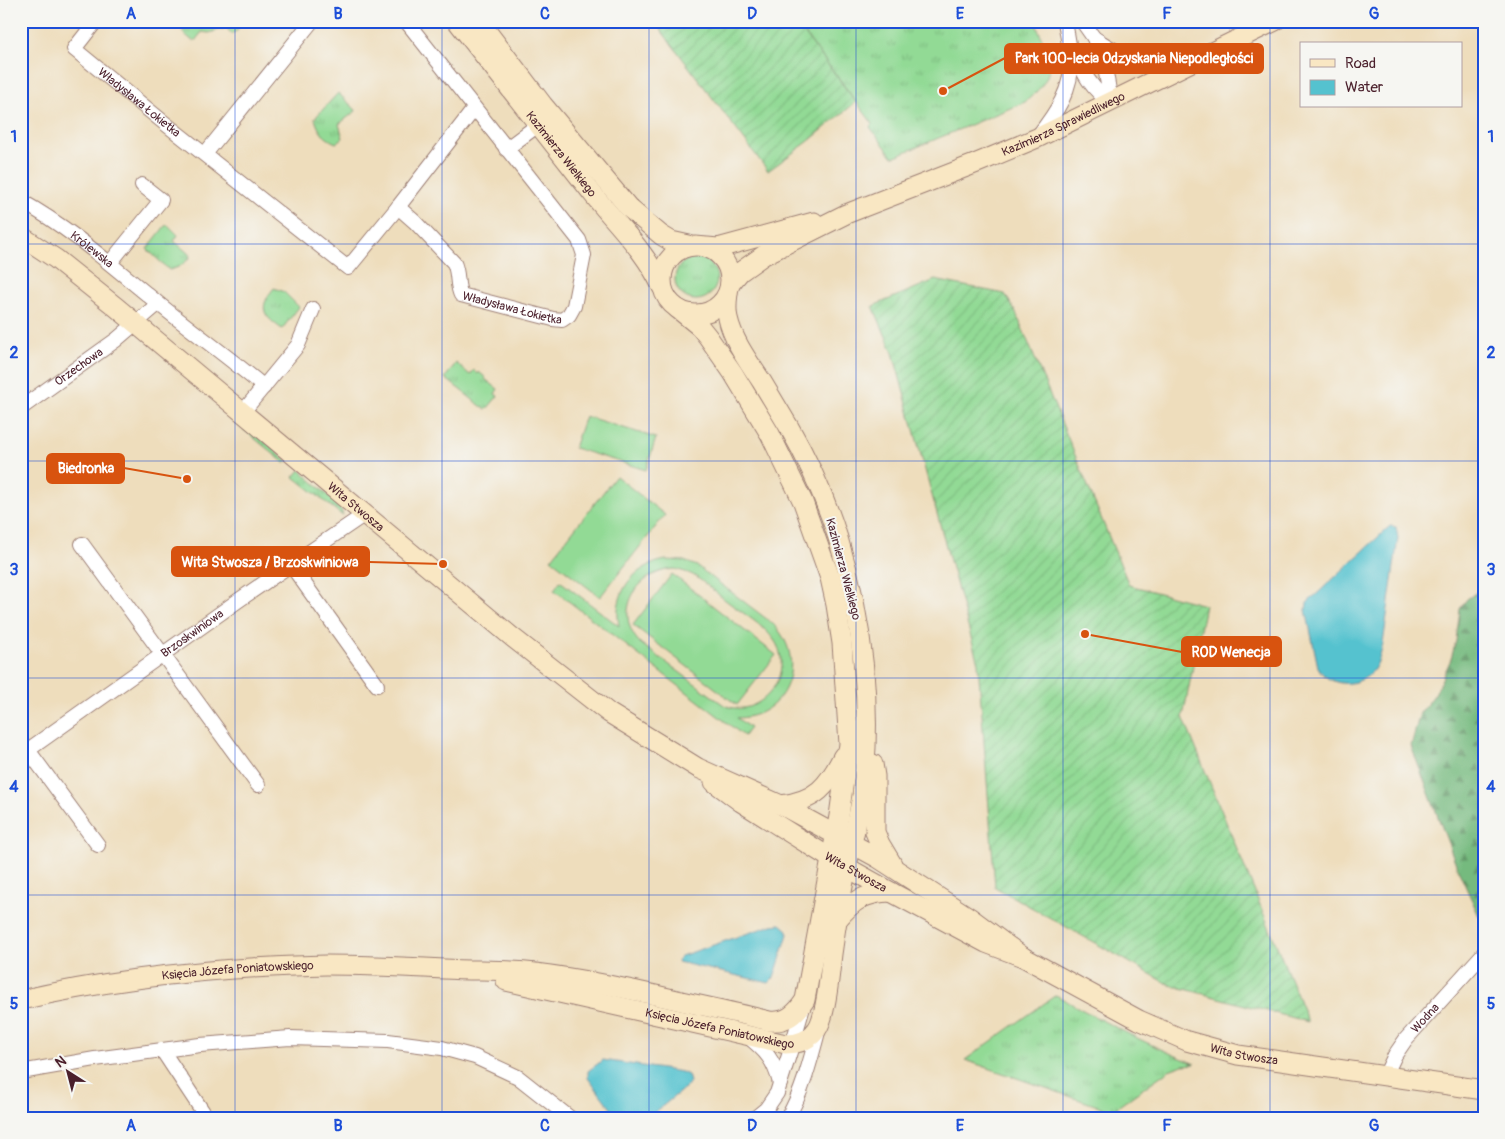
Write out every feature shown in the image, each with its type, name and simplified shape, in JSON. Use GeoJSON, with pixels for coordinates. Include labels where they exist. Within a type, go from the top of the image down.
{"type":"FeatureCollection","features":[{"type":"Feature","properties":{"kind":"main road","name":"Kazimierza Wielkiego"},"geometry":{"type":"LineString","coordinates":[[457,21],[606,211],[645,256],[662,288]]}},
{"type":"Feature","properties":{"kind":"main road","name":"Kazimierza Wielkiego"},"geometry":{"type":"LineString","coordinates":[[479,21],[543,105],[630,208],[661,235],[677,243],[698,246]]}},
{"type":"Feature","properties":{"kind":"main road","name":"Kazimierza Sprawiedliwego"},"geometry":{"type":"LineString","coordinates":[[729,289],[740,272],[764,255],[846,214],[1036,138],[1175,72],[1275,21]]}},
{"type":"Feature","properties":{"kind":"main road","name":"Kazimierza Sprawiedliwego"},"geometry":{"type":"LineString","coordinates":[[698,246],[718,248],[846,214]]}},
{"type":"Feature","properties":{"kind":"main road","name":"Wita Stwosza"},"geometry":{"type":"LineString","coordinates":[[21,236],[56,259],[512,637],[609,713],[698,768],[781,805],[852,843],[969,917],[1023,958]]}},
{"type":"Feature","properties":{"kind":"main road"},"geometry":{"type":"LineString","coordinates":[[698,246],[715,250],[727,265],[730,274],[729,289],[722,302],[706,312],[697,314],[687,313],[678,309],[671,303],[662,288],[663,270],[672,254],[698,246]]}},
{"type":"Feature","properties":{"kind":"main road","name":"Kazimierza Wielkiego"},"geometry":{"type":"LineString","coordinates":[[729,289],[728,318],[733,332],[809,466],[838,538],[860,631],[864,668],[858,742],[830,858]]}},
{"type":"Feature","properties":{"kind":"main road","name":"Kazimierza Wielkiego"},"geometry":{"type":"LineString","coordinates":[[678,309],[700,327],[733,373],[770,434],[803,502],[830,578],[858,742],[862,796],[847,868]]}},
{"type":"Feature","properties":{"kind":"main road"},"geometry":{"type":"LineString","coordinates":[[781,805],[807,799],[819,791],[828,783],[858,742],[875,776],[875,832],[896,870]]}},
{"type":"Feature","properties":{"kind":"main road","name":"Wita Stwosza"},"geometry":{"type":"LineString","coordinates":[[698,768],[726,792],[847,868],[1139,1020],[1187,1041],[1238,1055],[1484,1090]]}},
{"type":"Feature","properties":{"kind":"main road"},"geometry":{"type":"LineString","coordinates":[[769,1022],[789,1018],[797,1012],[805,1000],[830,858]]}},
{"type":"Feature","properties":{"kind":"main road"},"geometry":{"type":"LineString","coordinates":[[819,1028],[847,868]]}},
{"type":"Feature","properties":{"kind":"main road"},"geometry":{"type":"LineString","coordinates":[[837,920],[859,898],[891,892]]}},
{"type":"Feature","properties":{"kind":"main road","name":"Księcia Józefa Poniatowskiego"},"geometry":{"type":"LineString","coordinates":[[21,1000],[137,979],[259,968],[335,965],[456,970],[492,969],[536,973],[599,984],[769,1022]]}},
{"type":"Feature","properties":{"kind":"main road","name":"Księcia Józefa Poniatowskiego"},"geometry":{"type":"LineString","coordinates":[[456,970],[776,1042],[796,1041],[811,1036],[819,1028]]}},
{"type":"Feature","properties":{"kind":"street","name":"Władysława Łokietka"},"geometry":{"type":"LineString","coordinates":[[96,21],[74,50],[162,122],[348,268],[474,109]]}},
{"type":"Feature","properties":{"kind":"street"},"geometry":{"type":"LineString","coordinates":[[205,154],[312,21]]}},
{"type":"Feature","properties":{"kind":"street","name":"Władysława Łokietka"},"geometry":{"type":"LineString","coordinates":[[398,207],[454,263],[457,269],[458,290],[461,295],[553,320],[562,320],[569,315],[574,306],[584,254],[579,240],[406,21]]}},
{"type":"Feature","properties":{"kind":"street"},"geometry":{"type":"LineString","coordinates":[[1036,138],[1057,109],[1066,90],[1070,74],[1071,60],[1065,21]]}},
{"type":"Feature","properties":{"kind":"street"},"geometry":{"type":"LineString","coordinates":[[1082,21],[1094,38],[1106,73],[1111,102]]}},
{"type":"Feature","properties":{"kind":"street"},"geometry":{"type":"LineString","coordinates":[[1094,38],[1130,61],[1148,67],[1175,72]]}},
{"type":"Feature","properties":{"kind":"street"},"geometry":{"type":"LineString","coordinates":[[1069,44],[1083,73],[1096,92],[1111,102]]}},
{"type":"Feature","properties":{"kind":"street"},"geometry":{"type":"LineString","coordinates":[[506,149],[538,125]]}},
{"type":"Feature","properties":{"kind":"street"},"geometry":{"type":"LineString","coordinates":[[110,263],[161,200],[142,185]]}},
{"type":"Feature","properties":{"kind":"street","name":"Królewska"},"geometry":{"type":"LineString","coordinates":[[21,201],[66,228],[158,304],[264,387]]}},
{"type":"Feature","properties":{"kind":"street"},"geometry":{"type":"LineString","coordinates":[[136,324],[158,304]]}},
{"type":"Feature","properties":{"kind":"street"},"geometry":{"type":"LineString","coordinates":[[242,413],[301,340],[313,309]]}},
{"type":"Feature","properties":{"kind":"street","name":"Orzechowa"},"geometry":{"type":"LineString","coordinates":[[21,408],[136,324]]}},
{"type":"Feature","properties":{"kind":"street","name":"Brzoskwiniowa"},"geometry":{"type":"LineString","coordinates":[[25,752],[365,514]]}},
{"type":"Feature","properties":{"kind":"street"},"geometry":{"type":"LineString","coordinates":[[82,544],[258,785]]}},
{"type":"Feature","properties":{"kind":"street"},"geometry":{"type":"LineString","coordinates":[[291,565],[377,684]]}},
{"type":"Feature","properties":{"kind":"street"},"geometry":{"type":"LineString","coordinates":[[25,752],[98,845]]}},
{"type":"Feature","properties":{"kind":"street","name":"Wodna"},"geometry":{"type":"LineString","coordinates":[[1385,1076],[1406,1039],[1478,965],[1484,953]]}},
{"type":"Feature","properties":{"kind":"street"},"geometry":{"type":"LineString","coordinates":[[755,1118],[773,1101],[796,1041],[805,1000]]}},
{"type":"Feature","properties":{"kind":"street"},"geometry":{"type":"LineString","coordinates":[[769,1022],[786,1028],[803,1052],[804,1078]]}},
{"type":"Feature","properties":{"kind":"street"},"geometry":{"type":"LineString","coordinates":[[787,1118],[793,1109],[819,1028]]}},
{"type":"Feature","properties":{"kind":"street"},"geometry":{"type":"LineString","coordinates":[[744,1034],[767,1053],[777,1070],[780,1083]]}},
{"type":"Feature","properties":{"kind":"street"},"geometry":{"type":"LineString","coordinates":[[21,1072],[95,1059],[200,1045],[290,1038],[382,1040],[422,1044],[457,1051],[475,1057],[518,1077],[570,1118]]}},
{"type":"Feature","properties":{"kind":"street"},"geometry":{"type":"LineString","coordinates":[[162,1050],[207,1118]]}},
{"type":"Feature","properties":{"kind":"green space"},"geometry":{"type":"Polygon","coordinates":[[[190,21],[240,21],[238,30],[232,34],[226,28],[209,33],[202,32],[194,42],[182,32],[190,21]]]}},
{"type":"Feature","properties":{"kind":"green space"},"geometry":{"type":"Polygon","coordinates":[[[654,21],[795,21],[856,102],[809,141],[768,171],[654,21]]]}},
{"type":"Feature","properties":{"kind":"green space"},"geometry":{"type":"Polygon","coordinates":[[[795,21],[1035,21],[1048,56],[1048,74],[1036,92],[1025,102],[893,157],[870,127],[873,124],[795,21]]]}},
{"type":"Feature","properties":{"kind":"green space"},"geometry":{"type":"Polygon","coordinates":[[[338,93],[356,111],[339,124],[343,138],[336,143],[322,134],[315,118],[338,93]]]}},
{"type":"Feature","properties":{"kind":"green space"},"geometry":{"type":"Polygon","coordinates":[[[168,225],[178,235],[174,241],[189,254],[190,258],[179,267],[169,270],[147,249],[165,226],[168,225]]]}},
{"type":"Feature","properties":{"kind":"green space"},"geometry":{"type":"Polygon","coordinates":[[[700,258],[708,261],[714,267],[717,279],[714,291],[708,297],[692,300],[684,297],[678,291],[675,275],[678,267],[684,261],[700,258]]]}},
{"type":"Feature","properties":{"kind":"green space"},"geometry":{"type":"Polygon","coordinates":[[[935,280],[1005,294],[1016,313],[1129,585],[1205,605],[1183,717],[1308,1022],[1170,985],[995,887],[978,663],[893,353],[873,306],[935,280]]]}},
{"type":"Feature","properties":{"kind":"green space"},"geometry":{"type":"Polygon","coordinates":[[[274,288],[284,292],[299,307],[282,329],[267,316],[264,307],[274,288]]]}},
{"type":"Feature","properties":{"kind":"green space"},"geometry":{"type":"Polygon","coordinates":[[[456,363],[470,375],[474,370],[478,374],[479,372],[498,389],[495,394],[498,396],[486,410],[445,378],[456,363]]]}},
{"type":"Feature","properties":{"kind":"green space"},"geometry":{"type":"Polygon","coordinates":[[[225,414],[233,414],[288,461],[284,463],[225,414]]]}},
{"type":"Feature","properties":{"kind":"green space"},"geometry":{"type":"Polygon","coordinates":[[[585,416],[656,438],[646,470],[574,448],[585,416]]]}},
{"type":"Feature","properties":{"kind":"green space"},"geometry":{"type":"Polygon","coordinates":[[[300,470],[340,506],[343,516],[294,477],[300,470]]]}},
{"type":"Feature","properties":{"kind":"green space"},"geometry":{"type":"Polygon","coordinates":[[[616,476],[665,515],[600,597],[551,559],[616,476]]]}},
{"type":"Feature","properties":{"kind":"green space"},"geometry":{"type":"Polygon","coordinates":[[[666,560],[684,561],[697,566],[772,623],[783,637],[789,652],[791,668],[788,683],[780,697],[769,708],[755,715],[737,718],[750,728],[744,736],[554,590],[560,581],[619,626],[618,606],[625,587],[642,569],[666,560]],[[675,569],[649,577],[639,585],[628,607],[628,619],[632,631],[640,643],[724,705],[736,708],[748,707],[759,702],[769,694],[776,684],[780,672],[781,660],[774,640],[762,627],[701,581],[691,574],[675,569]]]}},
{"type":"Feature","properties":{"kind":"green space"},"geometry":{"type":"Polygon","coordinates":[[[672,574],[776,655],[737,705],[633,625],[672,574]]]}},
{"type":"Feature","properties":{"kind":"green space"},"geometry":{"type":"Polygon","coordinates":[[[1484,587],[1484,915],[1479,916],[1459,872],[1411,746],[1420,713],[1435,694],[1451,659],[1456,641],[1460,609],[1467,599],[1484,587]]]}},
{"type":"Feature","properties":{"kind":"green space"},"geometry":{"type":"Polygon","coordinates":[[[1056,995],[1124,1032],[1195,1064],[1183,1065],[1169,1070],[1112,1111],[965,1060],[1056,995]]]}},
{"type":"Feature","properties":{"kind":"water"},"geometry":{"type":"Polygon","coordinates":[[[1390,526],[1396,527],[1398,538],[1383,644],[1379,659],[1376,667],[1365,678],[1350,683],[1335,682],[1323,674],[1318,667],[1306,610],[1307,603],[1390,526]]]}},
{"type":"Feature","properties":{"kind":"water"},"geometry":{"type":"Polygon","coordinates":[[[781,924],[788,930],[788,934],[774,978],[769,983],[678,962],[681,956],[772,925],[781,924]]]}},
{"type":"Feature","properties":{"kind":"water"},"geometry":{"type":"Polygon","coordinates":[[[603,1060],[682,1072],[688,1075],[690,1082],[648,1118],[618,1118],[588,1078],[588,1071],[603,1060]]]}},
{"type":"Feature","properties":{"kind":"place","name":"Park 100-lecia Odzyskania Niepodległości"},"geometry":{"type":"Point","coordinates":[943,91]}},
{"type":"Feature","properties":{"kind":"place","name":"Biedronka"},"geometry":{"type":"Point","coordinates":[187,479]}},
{"type":"Feature","properties":{"kind":"place","name":"Wita Stwosza / Brzoskwiniowa"},"geometry":{"type":"Point","coordinates":[443,564]}},
{"type":"Feature","properties":{"kind":"place","name":"ROD Wenecja"},"geometry":{"type":"Point","coordinates":[1085,634]}}]}
